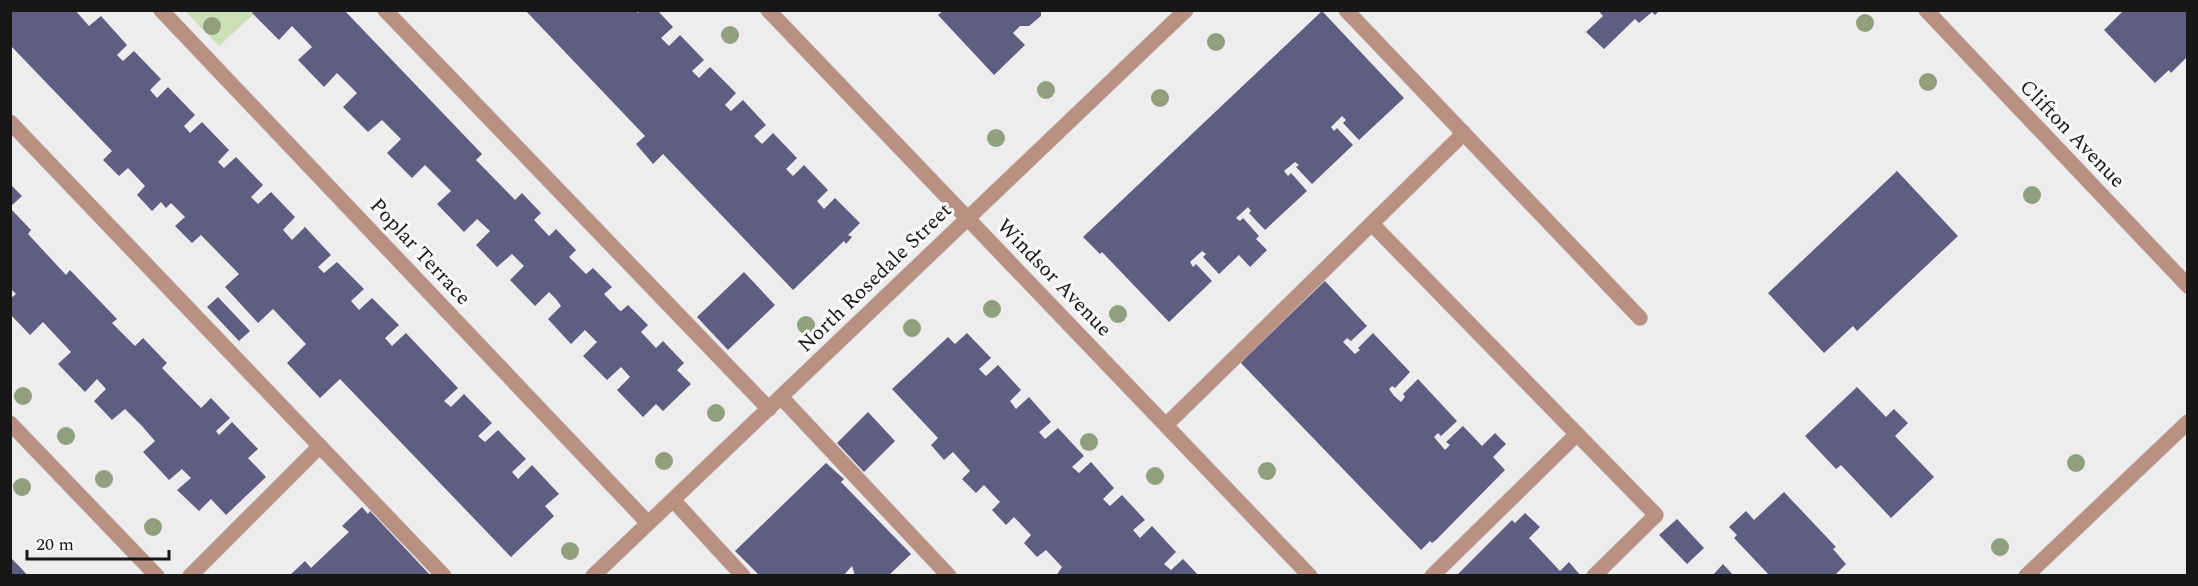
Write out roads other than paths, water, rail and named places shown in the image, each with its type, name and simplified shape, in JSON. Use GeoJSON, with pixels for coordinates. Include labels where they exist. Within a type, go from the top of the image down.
{"type":"FeatureCollection","features":[{"type":"Feature","properties":{"kind":"street","name":"Poplar Terrace"},"geometry":{"type":"LineString","coordinates":[[161,10],[648,523]]}},
{"type":"Feature","properties":{"kind":"street"},"geometry":{"type":"LineString","coordinates":[[385,10],[769,409]]}},
{"type":"Feature","properties":{"kind":"street","name":"Windsor Avenue"},"geometry":{"type":"LineString","coordinates":[[768,10],[1310,576]]}},
{"type":"Feature","properties":{"kind":"street","name":"North Rosedale Street"},"geometry":{"type":"LineString","coordinates":[[593,576],[1186,10]]}},
{"type":"Feature","properties":{"kind":"street"},"geometry":{"type":"LineString","coordinates":[[1346,10],[1640,318]]}},
{"type":"Feature","properties":{"kind":"street","name":"Clifton Avenue"},"geometry":{"type":"LineString","coordinates":[[1926,10],[2187,286]]}},
{"type":"Feature","properties":{"kind":"street"},"geometry":{"type":"LineString","coordinates":[[10,122],[444,576]]}},
{"type":"Feature","properties":{"kind":"street"},"geometry":{"type":"LineString","coordinates":[[1166,425],[1464,134]]}},
{"type":"Feature","properties":{"kind":"street"},"geometry":{"type":"LineString","coordinates":[[1372,224],[1656,514],[1594,576]]}},
{"type":"Feature","properties":{"kind":"street"},"geometry":{"type":"LineString","coordinates":[[781,397],[949,576]]}},
{"type":"Feature","properties":{"kind":"street"},"geometry":{"type":"LineString","coordinates":[[2026,576],[2187,422]]}},
{"type":"Feature","properties":{"kind":"street"},"geometry":{"type":"LineString","coordinates":[[10,423],[157,576]]}},
{"type":"Feature","properties":{"kind":"street"},"geometry":{"type":"LineString","coordinates":[[1432,576],[1577,434]]}},
{"type":"Feature","properties":{"kind":"street"},"geometry":{"type":"LineString","coordinates":[[190,576],[320,446]]}},
{"type":"Feature","properties":{"kind":"street"},"geometry":{"type":"LineString","coordinates":[[673,500],[743,576]]}}]}
